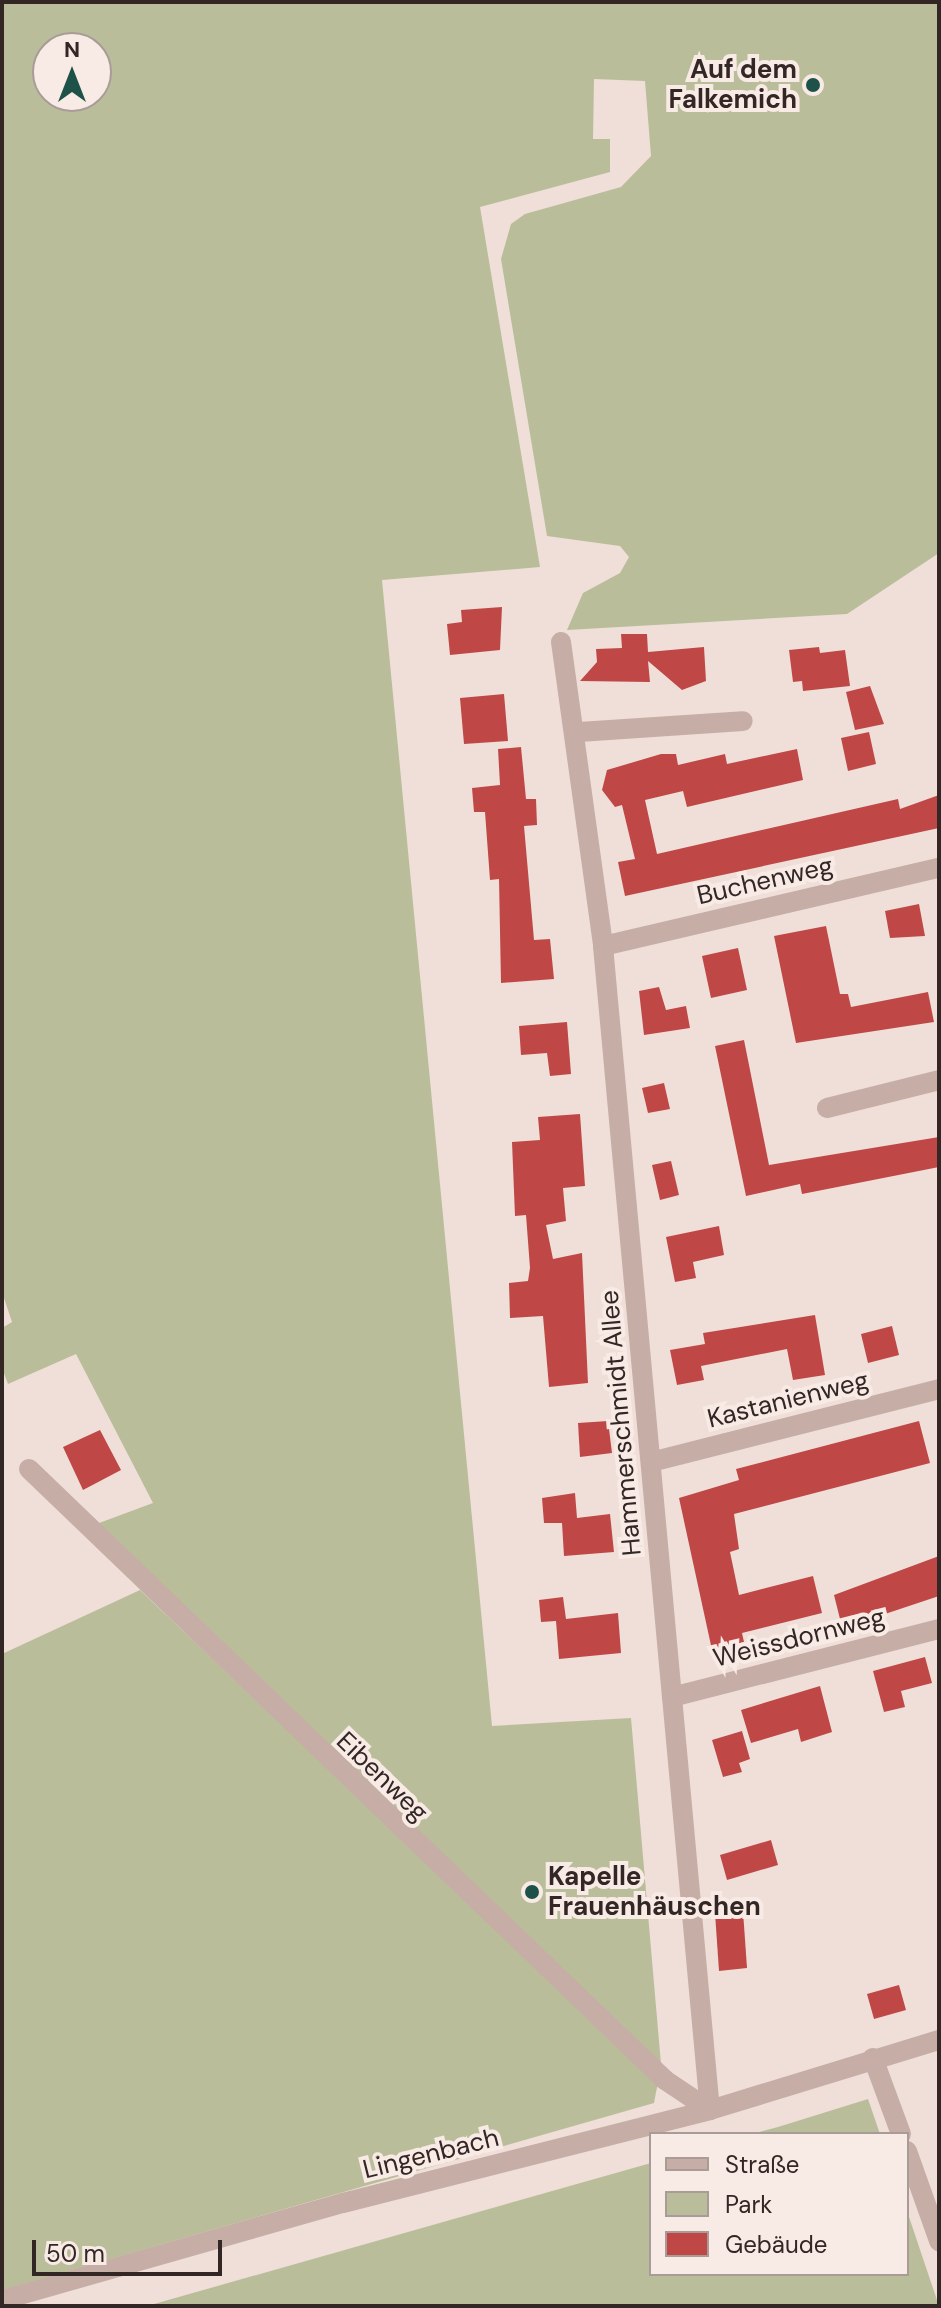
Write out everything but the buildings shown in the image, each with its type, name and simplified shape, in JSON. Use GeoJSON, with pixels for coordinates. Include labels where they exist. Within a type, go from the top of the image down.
{"type":"FeatureCollection","features":[{"type":"Feature","properties":{"kind":"street","name":"Hammerschmidt Allee"},"geometry":{"type":"LineString","coordinates":[[561,642],[579,732],[603,946],[710,2110]]}},
{"type":"Feature","properties":{"kind":"street"},"geometry":{"type":"LineString","coordinates":[[579,732],[743,721]]}},
{"type":"Feature","properties":{"kind":"street","name":"Buchenweg"},"geometry":{"type":"LineString","coordinates":[[603,946],[939,868]]}},
{"type":"Feature","properties":{"kind":"street"},"geometry":{"type":"LineString","coordinates":[[827,1108],[939,1080]]}},
{"type":"Feature","properties":{"kind":"street","name":"Kastanienweg"},"geometry":{"type":"LineString","coordinates":[[651,1462],[939,1389]]}},
{"type":"Feature","properties":{"kind":"street","name":"Eibenweg"},"geometry":{"type":"LineString","coordinates":[[29,1469],[653,2069],[710,2110]]}},
{"type":"Feature","properties":{"kind":"street","name":"Weissdornweg"},"geometry":{"type":"LineString","coordinates":[[672,1697],[939,1629]]}},
{"type":"Feature","properties":{"kind":"street","name":"Lingenbach"},"geometry":{"type":"LineString","coordinates":[[2,2300],[343,2203],[710,2110],[939,2040]]}},
{"type":"Feature","properties":{"kind":"street"},"geometry":{"type":"LineString","coordinates":[[873,2058],[900,2132]]}},
{"type":"Feature","properties":{"kind":"street"},"geometry":{"type":"LineString","coordinates":[[909,2157],[939,2241]]}},
{"type":"Feature","properties":{"kind":"green space"},"geometry":{"type":"Polygon","coordinates":[[[2,2],[939,2],[939,553],[847,614],[567,630],[583,593],[620,573],[629,557],[620,546],[547,536],[501,259],[511,224],[525,214],[621,187],[651,156],[645,81],[594,79],[593,139],[610,139],[610,172],[480,207],[540,567],[382,580],[492,1726],[631,1718],[661,2064],[91,1526],[153,1503],[76,1354],[8,1384],[2,1368],[2,1328],[12,1322],[2,1292],[2,2]]]}},
{"type":"Feature","properties":{"kind":"green space"},"geometry":{"type":"Polygon","coordinates":[[[140,1590],[658,2082],[654,2103],[2,2290],[2,1654],[140,1590]]]}},
{"type":"Feature","properties":{"kind":"green space"},"geometry":{"type":"Polygon","coordinates":[[[868,2099],[879,2132],[759,2132],[868,2099]]]}},
{"type":"Feature","properties":{"kind":"green space"},"geometry":{"type":"Polygon","coordinates":[[[649,2164],[649,2276],[909,2276],[909,2217],[939,2306],[147,2306],[649,2164]]]}},
{"type":"Feature","properties":{"kind":"place","name":"Auf dem Falkemich"},"geometry":{"type":"Point","coordinates":[813,85]}},
{"type":"Feature","properties":{"kind":"place","name":"Kapelle Frauenhäuschen"},"geometry":{"type":"Point","coordinates":[532,1892]}}]}
